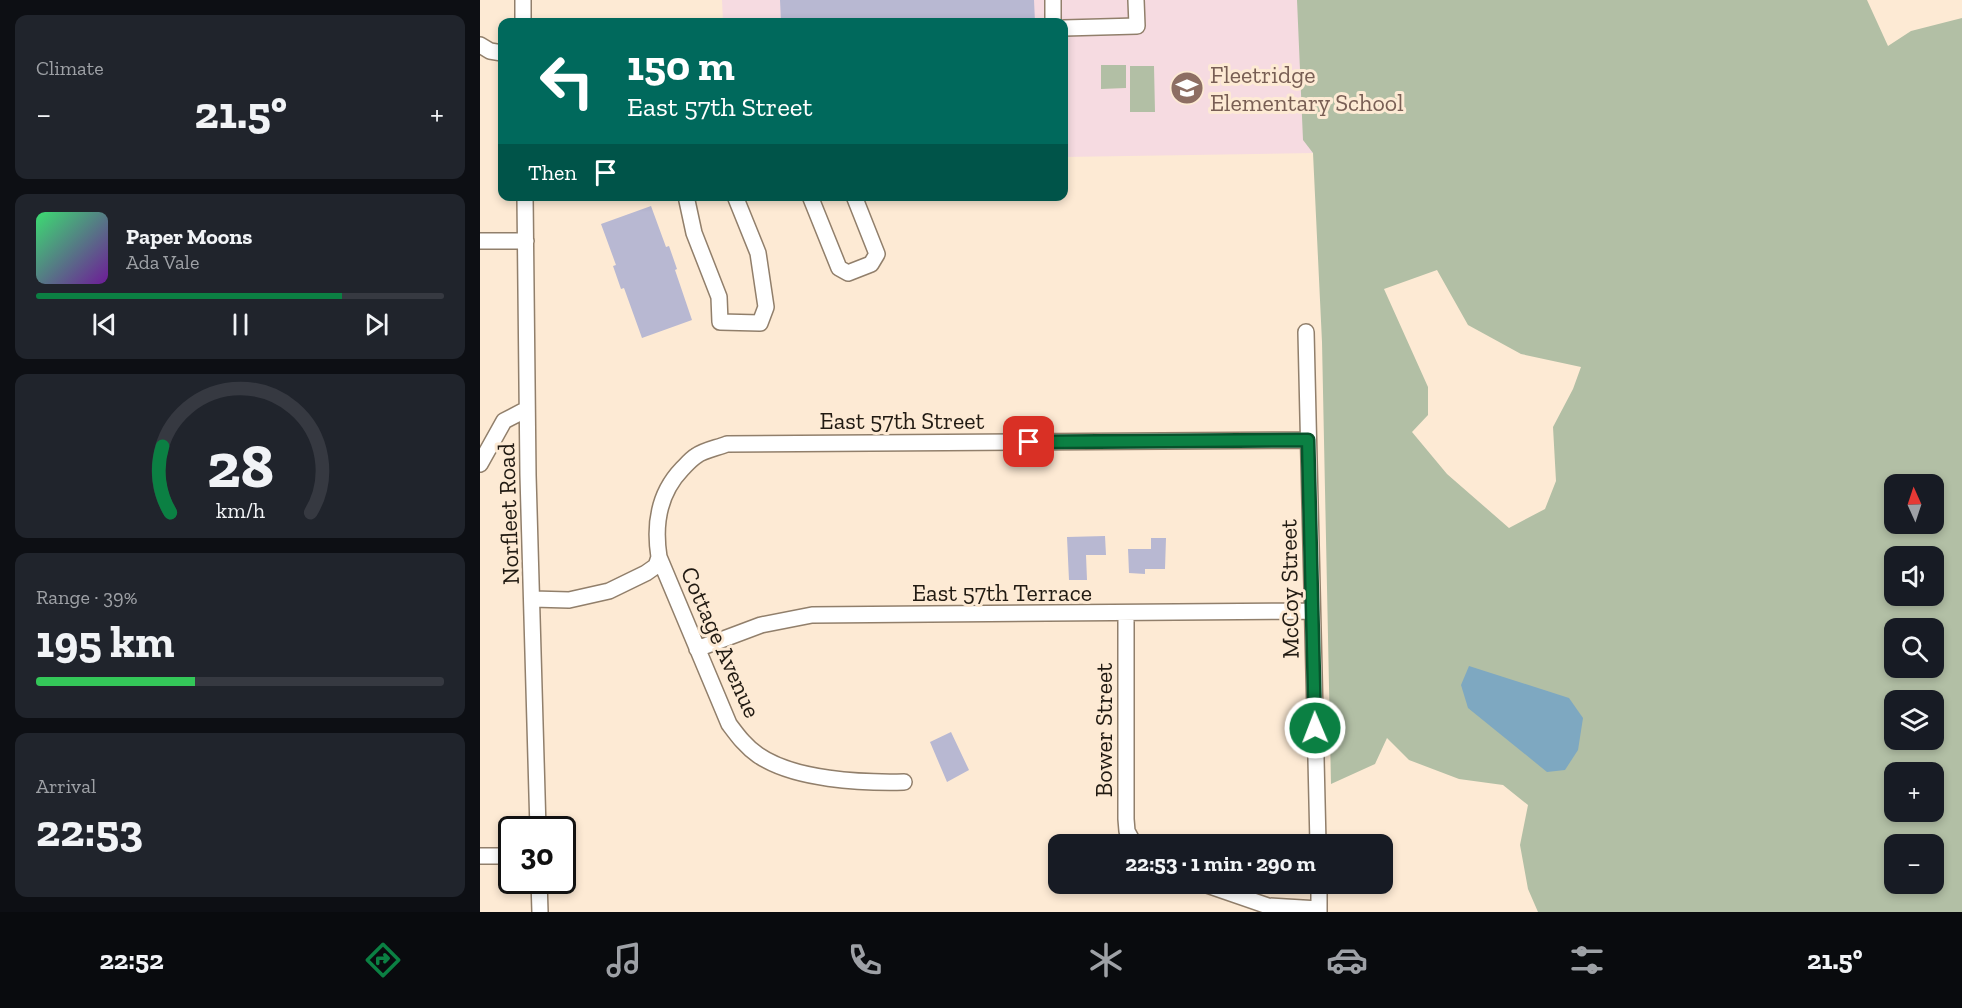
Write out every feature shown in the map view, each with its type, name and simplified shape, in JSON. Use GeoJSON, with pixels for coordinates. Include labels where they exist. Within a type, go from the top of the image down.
{"type":"FeatureCollection","features":[{"type":"Feature","properties":{"kind":"street"},"geometry":{"type":"LineString","coordinates":[[523,0],[523,18]]}},
{"type":"Feature","properties":{"kind":"street"},"geometry":{"type":"LineString","coordinates":[[1053,0],[1053,18]]}},
{"type":"Feature","properties":{"kind":"street"},"geometry":{"type":"LineString","coordinates":[[1068,28],[1137,26],[1137,0]]}},
{"type":"Feature","properties":{"kind":"street"},"geometry":{"type":"LineString","coordinates":[[480,45],[498,52]]}},
{"type":"Feature","properties":{"kind":"street","name":"Norfleet Road"},"geometry":{"type":"LineString","coordinates":[[525,201],[527,409],[538,816]]}},
{"type":"Feature","properties":{"kind":"street"},"geometry":{"type":"LineString","coordinates":[[687,201],[694,233],[719,297],[720,321],[760,323],[766,307],[758,253],[737,201]]}},
{"type":"Feature","properties":{"kind":"street"},"geometry":{"type":"LineString","coordinates":[[812,201],[839,268],[848,273],[871,264],[877,254],[856,201]]}},
{"type":"Feature","properties":{"kind":"street"},"geometry":{"type":"LineString","coordinates":[[480,241],[525,241]]}},
{"type":"Feature","properties":{"kind":"street","name":"McCoy Street"},"geometry":{"type":"LineString","coordinates":[[1306,332],[1318,834]]}},
{"type":"Feature","properties":{"kind":"street"},"geometry":{"type":"LineString","coordinates":[[480,464],[504,421],[527,409]]}},
{"type":"Feature","properties":{"kind":"street","name":"East 57th Street"},"geometry":{"type":"LineString","coordinates":[[713,449],[727,444],[1308,440]]}},
{"type":"Feature","properties":{"kind":"street","name":"Cottage Avenue"},"geometry":{"type":"LineString","coordinates":[[713,449],[696,456],[672,479],[662,500],[657,519],[656,538],[659,557],[729,724],[740,740],[759,756],[783,767],[826,778],[863,783],[904,782]]}},
{"type":"Feature","properties":{"kind":"street"},"geometry":{"type":"LineString","coordinates":[[533,599],[568,600],[609,591],[646,573],[656,566],[659,557]]}},
{"type":"Feature","properties":{"kind":"street","name":"East 57th Terrace"},"geometry":{"type":"LineString","coordinates":[[698,649],[761,625],[812,615],[1312,612]]}},
{"type":"Feature","properties":{"kind":"street","name":"Bower Street"},"geometry":{"type":"LineString","coordinates":[[1126,614],[1126,819],[1129,834]]}},
{"type":"Feature","properties":{"kind":"street"},"geometry":{"type":"LineString","coordinates":[[480,856],[498,856]]}},
{"type":"Feature","properties":{"kind":"street"},"geometry":{"type":"LineString","coordinates":[[539,894],[540,912]]}},
{"type":"Feature","properties":{"kind":"street"},"geometry":{"type":"LineString","coordinates":[[1233,894],[1268,906],[1319,910],[1319,894]]}},
{"type":"Feature","properties":{"kind":"shaded area","name":"Fleetridge Elementary School"},"geometry":{"type":"Polygon","coordinates":[[[722,0],[1309,0],[1313,153],[1068,157],[1068,18],[723,18],[722,0]]]}},
{"type":"Feature","properties":{"kind":"green space"},"geometry":{"type":"Polygon","coordinates":[[[1297,0],[1867,0],[1888,46],[1911,31],[1962,18],[1962,912],[1538,912],[1528,889],[1520,845],[1528,805],[1503,785],[1459,779],[1409,760],[1387,738],[1375,764],[1331,784],[1322,342],[1313,153],[1303,140],[1297,0]],[[1437,270],[1384,289],[1428,387],[1428,415],[1412,432],[1447,474],[1509,528],[1545,509],[1556,481],[1553,427],[1573,389],[1581,367],[1521,354],[1468,325],[1437,270]]]}},
{"type":"Feature","properties":{"kind":"green space"},"geometry":{"type":"Polygon","coordinates":[[[1101,65],[1126,65],[1126,88],[1101,89],[1101,65]]]}},
{"type":"Feature","properties":{"kind":"green space"},"geometry":{"type":"Polygon","coordinates":[[[1130,66],[1154,66],[1155,112],[1130,112],[1130,66]]]}},
{"type":"Feature","properties":{"kind":"water"},"geometry":{"type":"Polygon","coordinates":[[[1469,666],[1569,698],[1583,718],[1578,750],[1565,770],[1547,772],[1468,708],[1461,685],[1469,666]]]}},
{"type":"Feature","properties":{"kind":"building"},"geometry":{"type":"Polygon","coordinates":[[[780,0],[1034,0],[1035,18],[781,18],[780,0]]]}},
{"type":"Feature","properties":{"kind":"building"},"geometry":{"type":"Polygon","coordinates":[[[651,206],[666,247],[669,246],[692,320],[642,338],[624,288],[621,289],[613,266],[616,265],[601,224],[651,206]]]}},
{"type":"Feature","properties":{"kind":"building"},"geometry":{"type":"Polygon","coordinates":[[[1105,536],[1106,555],[1086,555],[1087,580],[1069,580],[1067,537],[1105,536]]]}},
{"type":"Feature","properties":{"kind":"building"},"geometry":{"type":"Polygon","coordinates":[[[1151,538],[1166,538],[1165,569],[1145,569],[1145,574],[1129,573],[1128,549],[1151,549],[1151,538]]]}},
{"type":"Feature","properties":{"kind":"building"},"geometry":{"type":"Polygon","coordinates":[[[951,732],[969,770],[947,782],[930,742],[951,732]]]}},
{"type":"Feature","properties":{"kind":"place","name":"Fleetridge Elementary School"},"geometry":{"type":"Point","coordinates":[1187,88]}},
{"type":"Feature","properties":{"kind":"route"},"geometry":{"type":"LineString","coordinates":[[1029,442],[1308,440],[1315,728]]}}]}
